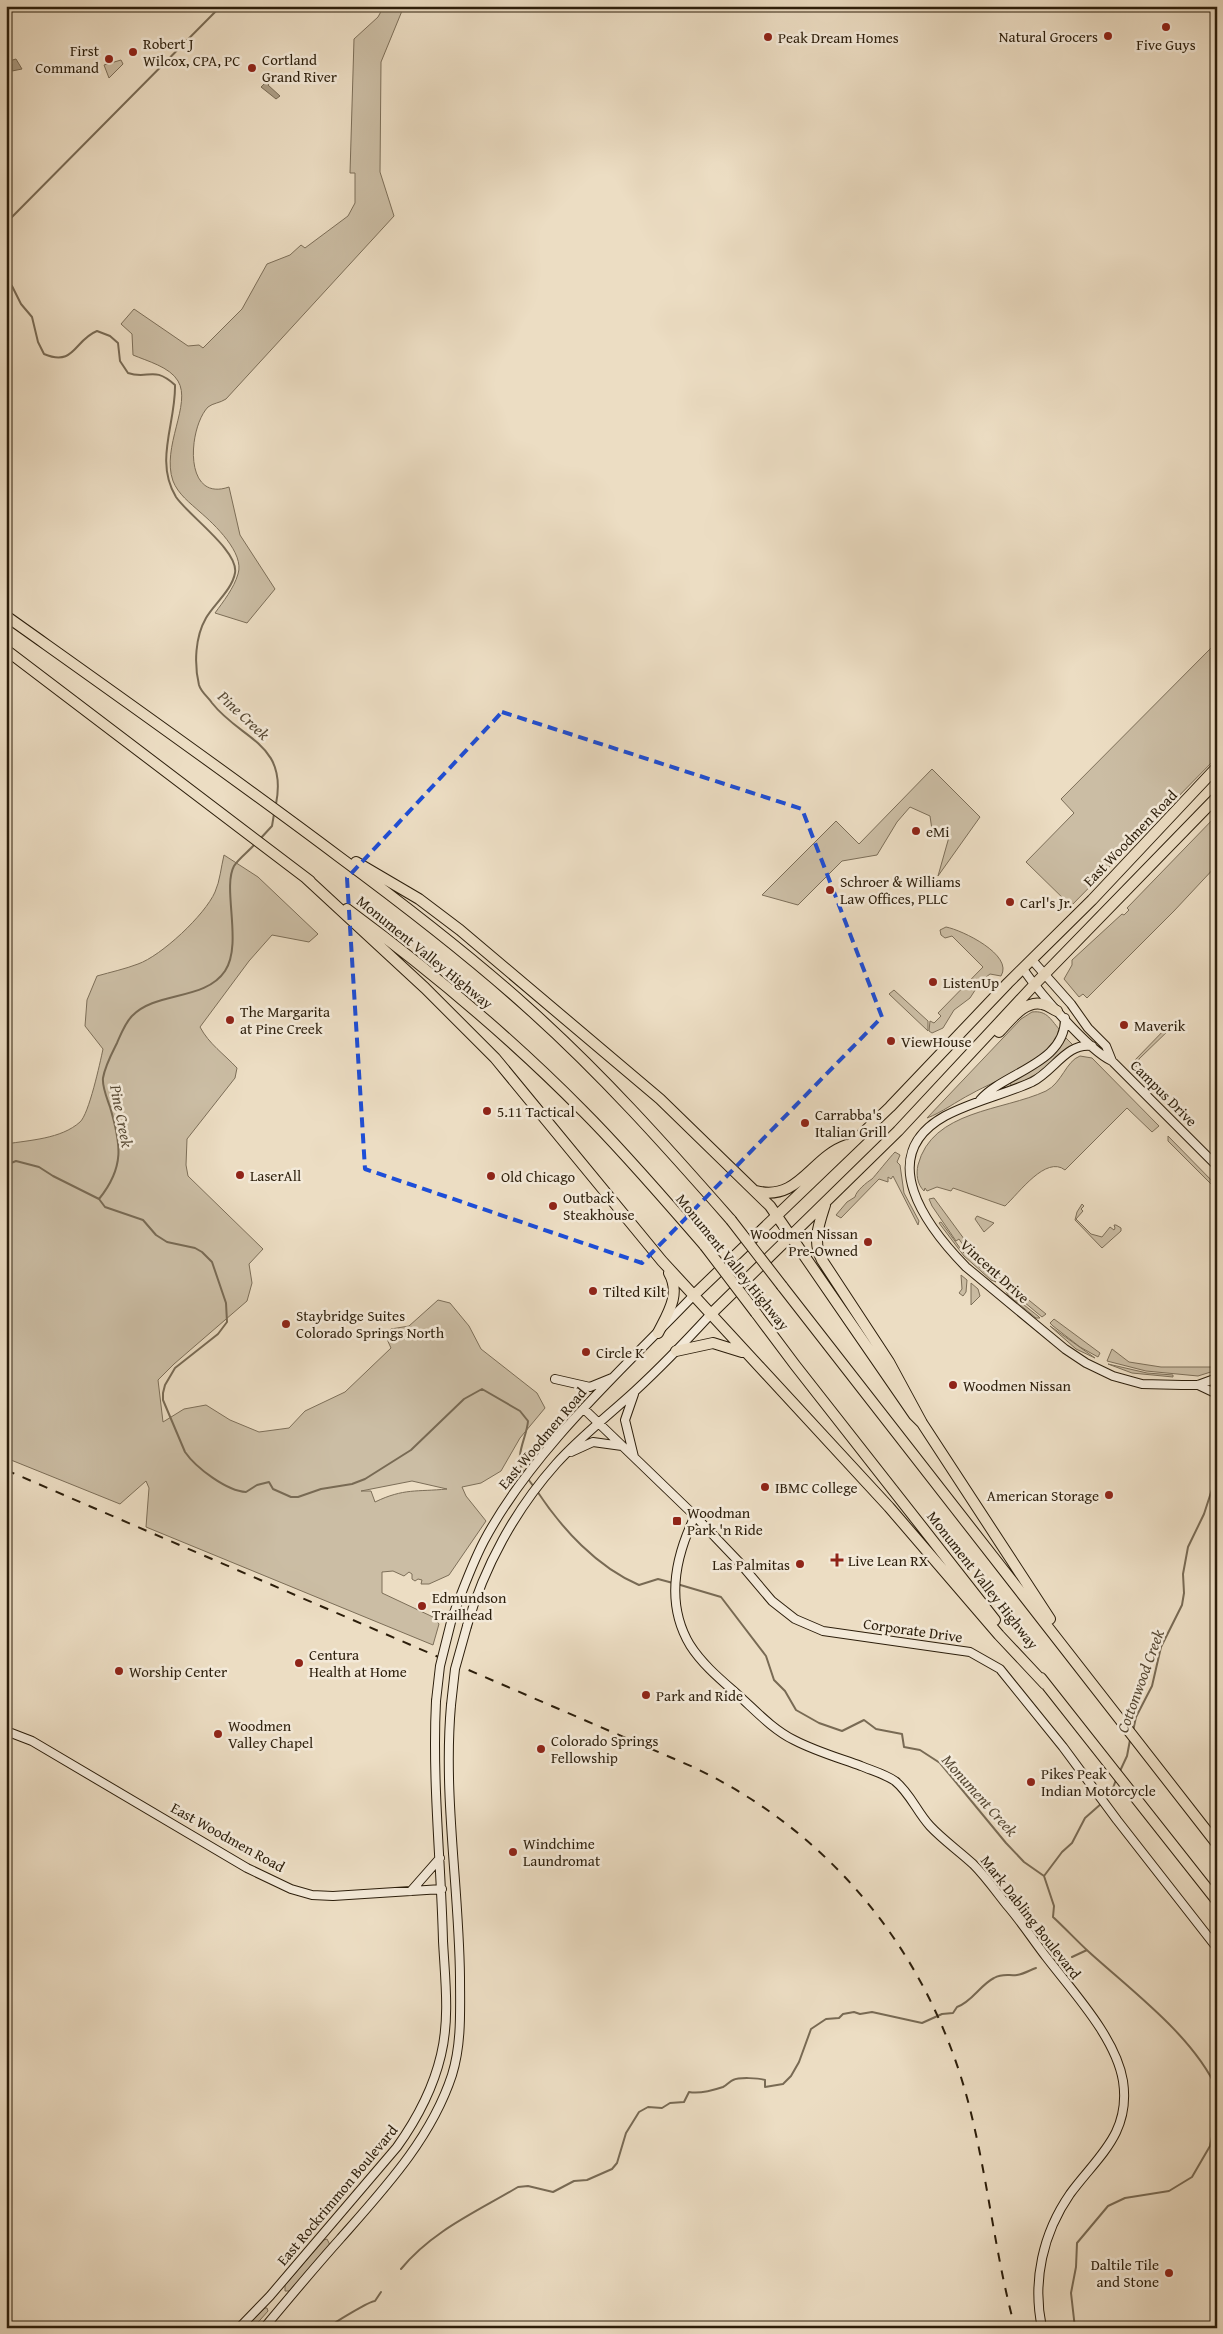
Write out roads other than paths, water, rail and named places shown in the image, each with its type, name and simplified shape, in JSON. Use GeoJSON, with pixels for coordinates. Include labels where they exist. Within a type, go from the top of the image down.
{"type":"FeatureCollection","features":[{"type":"Feature","properties":{"kind":"highway","name":"Monument Valley Highway"},"geometry":{"type":"LineString","coordinates":[[6,616],[244,785],[434,929],[528,1008],[616,1092],[731,1220],[1217,1844]]}},
{"type":"Feature","properties":{"kind":"highway","name":"Monument Valley Highway"},"geometry":{"type":"LineString","coordinates":[[6,650],[221,815],[421,964],[544,1072],[636,1166],[705,1246],[794,1365],[1217,1901]]}},
{"type":"Feature","properties":{"kind":"highway","name":"East Woodmen Road"},"geometry":{"type":"LineString","coordinates":[[693,1296],[890,1107],[1099,893],[1217,767]]}},
{"type":"Feature","properties":{"kind":"highway","name":"East Woodmen Road"},"geometry":{"type":"LineString","coordinates":[[710,1315],[898,1131],[1034,985],[1217,797]]}},
{"type":"Feature","properties":{"kind":"highway"},"geometry":{"type":"LineString","coordinates":[[324,845],[383,877],[460,930],[660,1099],[755,1191],[776,1215],[914,1415],[922,1423]]}},
{"type":"Feature","properties":{"kind":"highway"},"geometry":{"type":"LineString","coordinates":[[306,878],[426,988],[495,1058],[662,1261],[889,1507],[999,1635],[1045,1684]]}},
{"type":"Feature","properties":{"kind":"highway"},"geometry":{"type":"LineString","coordinates":[[956,1070],[968,1066],[1025,1008],[1039,1004],[1061,1015]]}},
{"type":"Feature","properties":{"kind":"highway"},"geometry":{"type":"LineString","coordinates":[[755,1191],[775,1194],[788,1189],[828,1154],[850,1144]]}},
{"type":"Feature","properties":{"kind":"highway"},"geometry":{"type":"LineString","coordinates":[[827,1202],[817,1235],[820,1256],[889,1362],[922,1423],[1043,1606],[1071,1655]]}},
{"type":"Feature","properties":{"kind":"highway"},"geometry":{"type":"LineString","coordinates":[[658,1332],[675,1295],[672,1279],[662,1261]]}},
{"type":"Feature","properties":{"kind":"highway"},"geometry":{"type":"LineString","coordinates":[[676,1351],[713,1343],[744,1352]]}},
{"type":"Feature","properties":{"kind":"street","name":"Campus Drive"},"geometry":{"type":"LineString","coordinates":[[1032,960],[1071,1004],[1085,1025],[1106,1046],[1112,1060]]}},
{"type":"Feature","properties":{"kind":"street","name":"Campus Drive"},"geometry":{"type":"LineString","coordinates":[[1023,969],[1034,985],[1055,1006],[1061,1015],[1102,1055],[1112,1060],[1217,1166]]}},
{"type":"Feature","properties":{"kind":"street","name":"Vincent Drive"},"geometry":{"type":"LineString","coordinates":[[980,1100],[989,1090],[1028,1069],[1047,1054],[1063,1036],[1061,1015]]}},
{"type":"Feature","properties":{"kind":"street","name":"Vincent Drive"},"geometry":{"type":"LineString","coordinates":[[1092,1046],[1074,1048],[1049,1071],[1034,1081],[991,1099],[980,1100],[932,1124],[919,1138],[911,1159],[909,1174],[914,1196],[951,1251],[966,1267],[1059,1344],[1091,1366],[1113,1376],[1142,1384],[1198,1385],[1217,1380]]}},
{"type":"Feature","properties":{"kind":"street","name":"East Woodmen Road"},"geometry":{"type":"LineString","coordinates":[[6,1731],[32,1741],[274,1882],[312,1895],[333,1896],[442,1890],[435,1766],[436,1701],[440,1666],[452,1618],[468,1574],[512,1496],[555,1442],[584,1409],[693,1296]]}},
{"type":"Feature","properties":{"kind":"street","name":"East Woodmen Road"},"geometry":{"type":"LineString","coordinates":[[455,1888],[448,1770],[451,1705],[456,1669],[467,1626],[484,1579],[506,1534],[522,1508],[558,1462],[598,1423],[635,1391],[710,1315]]}},
{"type":"Feature","properties":{"kind":"street"},"geometry":{"type":"LineString","coordinates":[[555,1379],[590,1387],[614,1378]]}},
{"type":"Feature","properties":{"kind":"street"},"geometry":{"type":"LineString","coordinates":[[1217,1380],[1217,1394]]}},
{"type":"Feature","properties":{"kind":"street","name":"Vincent Drive"},"geometry":{"type":"LineString","coordinates":[[1198,1385],[1217,1394]]}},
{"type":"Feature","properties":{"kind":"street"},"geometry":{"type":"LineString","coordinates":[[635,1391],[625,1420],[635,1459]]}},
{"type":"Feature","properties":{"kind":"street","name":"Corporate Drive"},"geometry":{"type":"LineString","coordinates":[[584,1409],[695,1516],[739,1562],[772,1601],[795,1619],[823,1631],[970,1652],[986,1659],[1000,1669],[1013,1683],[1116,1820],[1217,1948]]}},
{"type":"Feature","properties":{"kind":"street"},"geometry":{"type":"LineString","coordinates":[[566,1454],[593,1442],[622,1446]]}},
{"type":"Feature","properties":{"kind":"street","name":"Mark Dabling Boulevard"},"geometry":{"type":"LineString","coordinates":[[695,1516],[683,1540],[675,1572],[675,1592],[678,1611],[690,1644],[711,1670],[780,1731],[810,1748],[886,1776],[901,1787],[927,1822],[973,1865],[1008,1906],[1088,2012],[1113,2051],[1123,2080],[1124,2097],[1119,2127],[1112,2144],[1075,2188],[1061,2209],[1046,2239],[1039,2276],[1042,2328]]}},
{"type":"Feature","properties":{"kind":"street"},"geometry":{"type":"LineString","coordinates":[[411,1891],[440,1858]]}},
{"type":"Feature","properties":{"kind":"street","name":"East Rockrimmon Boulevard"},"geometry":{"type":"LineString","coordinates":[[264,2328],[407,2160],[428,2129],[442,2102],[452,2073],[460,2017],[460,1946],[455,1888]]}},
{"type":"Feature","properties":{"kind":"street","name":"East Rockrimmon Boulevard"},"geometry":{"type":"LineString","coordinates":[[239,2328],[270,2296],[378,2171],[413,2125],[427,2097],[441,2055],[446,2011],[442,1890]]}},
{"type":"Feature","properties":{"kind":"waterway"},"geometry":{"type":"LineString","coordinates":[[6,223],[221,6]]}},
{"type":"Feature","properties":{"kind":"waterway","name":"Pine Creek"},"geometry":{"type":"LineString","coordinates":[[6,283],[12,286],[21,304],[32,317],[38,342],[44,354],[54,357],[68,355],[89,335],[97,331],[110,336],[118,343],[120,361],[128,373],[135,375],[156,374],[168,379],[175,385],[166,456],[170,483],[182,505],[222,544],[234,564],[235,573],[227,591],[202,625],[196,651],[199,685],[212,703],[269,755],[275,768],[278,784],[276,804]]}},
{"type":"Feature","properties":{"kind":"waterway","name":"Pine Creek"},"geometry":{"type":"LineString","coordinates":[[260,839],[272,826],[274,814]]}},
{"type":"Feature","properties":{"kind":"waterway","name":"Pine Creek"},"geometry":{"type":"LineString","coordinates":[[99,1199],[113,1176],[117,1166],[118,1155],[117,1132],[103,1085],[104,1073],[109,1060],[127,1022],[142,1008],[205,987],[216,981],[225,971],[230,960],[233,932],[231,876],[236,863],[255,844]]}},
{"type":"Feature","properties":{"kind":"waterway","name":"Monument Creek"},"geometry":{"type":"LineString","coordinates":[[6,1165],[16,1161],[39,1167],[99,1199],[105,1207],[143,1220],[156,1235],[167,1242],[195,1248],[212,1262],[226,1303],[227,1322],[218,1334],[175,1368],[165,1385],[163,1393],[163,1400],[185,1452],[196,1465],[212,1478],[230,1488],[246,1492],[257,1485],[269,1482],[273,1489],[291,1497],[298,1497],[321,1489],[352,1484],[365,1479],[411,1450],[464,1399],[482,1389],[520,1411],[528,1421],[520,1454],[521,1467],[524,1473]]}},
{"type":"Feature","properties":{"kind":"waterway","name":"Cottonwood Creek"},"geometry":{"type":"LineString","coordinates":[[1133,1731],[1136,1717],[1152,1686],[1161,1647],[1182,1605],[1184,1593],[1183,1574],[1188,1547],[1204,1514],[1217,1474]]}},
{"type":"Feature","properties":{"kind":"waterway","name":"Monument Creek"},"geometry":{"type":"LineString","coordinates":[[528,1479],[534,1487]]}},
{"type":"Feature","properties":{"kind":"waterway","name":"Monument Creek"},"geometry":{"type":"LineString","coordinates":[[537,1491],[569,1533],[609,1568],[639,1585],[658,1579],[673,1583]]}},
{"type":"Feature","properties":{"kind":"waterway","name":"Monument Creek"},"geometry":{"type":"LineString","coordinates":[[677,1584],[721,1597],[766,1656],[774,1680],[785,1691],[796,1710],[819,1723],[842,1731],[864,1720],[876,1729],[902,1734],[904,1747],[920,1750],[940,1763],[1006,1843],[1024,1862],[1044,1876],[1054,1906],[1053,1917],[1160,2015],[1193,2051],[1217,2089]]}},
{"type":"Feature","properties":{"kind":"waterway","name":"Cottonwood Creek"},"geometry":{"type":"LineString","coordinates":[[1120,1771],[1127,1756],[1130,1740]]}},
{"type":"Feature","properties":{"kind":"waterway","name":"Cottonwood Creek"},"geometry":{"type":"LineString","coordinates":[[1105,1800],[1111,1793],[1116,1780]]}},
{"type":"Feature","properties":{"kind":"waterway","name":"Cottonwood Creek"},"geometry":{"type":"LineString","coordinates":[[1044,1876],[1062,1852],[1072,1843],[1085,1818],[1102,1803]]}},
{"type":"Feature","properties":{"kind":"waterway"},"geometry":{"type":"LineString","coordinates":[[1072,1957],[1087,1950]]}},
{"type":"Feature","properties":{"kind":"waterway"},"geometry":{"type":"LineString","coordinates":[[401,2269],[426,2244],[455,2223],[518,2187],[528,2186],[553,2192],[574,2181],[587,2180],[612,2169],[617,2163],[626,2133],[639,2112],[648,2107],[662,2108],[670,2103],[684,2102],[689,2092],[702,2092],[723,2087],[736,2079],[765,2080],[765,2087],[783,2084],[791,2076],[799,2062],[811,2029],[826,2019],[839,2018],[843,2014],[854,2012],[860,2014],[872,2012],[922,2023],[942,2014],[953,2013],[957,2007],[997,1976],[1020,1974],[1036,1968]]}},
{"type":"Feature","properties":{"kind":"waterway","name":"Monument Creek"},"geometry":{"type":"LineString","coordinates":[[1075,2328],[1071,2293],[1076,2267],[1077,2243],[1108,2206],[1125,2198],[1169,2191],[1192,2177],[1210,2146],[1217,2114]]}},
{"type":"Feature","properties":{"kind":"waterway"},"geometry":{"type":"LineString","coordinates":[[328,2328],[375,2301],[381,2292]]}},
{"type":"Feature","properties":{"kind":"railway"},"geometry":{"type":"LineString","coordinates":[[6,1470],[693,1767],[743,1794],[790,1827],[832,1863],[869,1905],[901,1950],[929,1998],[952,2050],[969,2105],[1002,2273],[1015,2328]]}},
{"type":"Feature","properties":{"kind":"place","name":"Five Guys"},"geometry":{"type":"Point","coordinates":[1166,27]}},
{"type":"Feature","properties":{"kind":"place","name":"Natural Grocers"},"geometry":{"type":"Point","coordinates":[1108,36]}},
{"type":"Feature","properties":{"kind":"place","name":"Peak Dream Homes"},"geometry":{"type":"Point","coordinates":[768,37]}},
{"type":"Feature","properties":{"kind":"place","name":"Robert J Wilcox, CPA, PC"},"geometry":{"type":"Point","coordinates":[133,52]}},
{"type":"Feature","properties":{"kind":"place","name":"First Command"},"geometry":{"type":"Point","coordinates":[109,59]}},
{"type":"Feature","properties":{"kind":"place","name":"Cortland Grand River"},"geometry":{"type":"Point","coordinates":[252,68]}},
{"type":"Feature","properties":{"kind":"place","name":"eMi"},"geometry":{"type":"Point","coordinates":[916,831]}},
{"type":"Feature","properties":{"kind":"place","name":"Schroer & Williams Law Offices, PLLC"},"geometry":{"type":"Point","coordinates":[830,890]}},
{"type":"Feature","properties":{"kind":"place","name":"Carl's Jr."},"geometry":{"type":"Point","coordinates":[1010,902]}},
{"type":"Feature","properties":{"kind":"place","name":"ListenUp"},"geometry":{"type":"Point","coordinates":[933,982]}},
{"type":"Feature","properties":{"kind":"place","name":"The Margarita at Pine Creek"},"geometry":{"type":"Point","coordinates":[230,1020]}},
{"type":"Feature","properties":{"kind":"place","name":"Maverik"},"geometry":{"type":"Point","coordinates":[1124,1025]}},
{"type":"Feature","properties":{"kind":"place","name":"ViewHouse"},"geometry":{"type":"Point","coordinates":[891,1041]}},
{"type":"Feature","properties":{"kind":"place","name":"5.11 Tactical"},"geometry":{"type":"Point","coordinates":[487,1111]}},
{"type":"Feature","properties":{"kind":"place","name":"Carrabba's Italian Grill"},"geometry":{"type":"Point","coordinates":[805,1123]}},
{"type":"Feature","properties":{"kind":"place","name":"LaserAll"},"geometry":{"type":"Point","coordinates":[240,1175]}},
{"type":"Feature","properties":{"kind":"place","name":"Old Chicago"},"geometry":{"type":"Point","coordinates":[491,1176]}},
{"type":"Feature","properties":{"kind":"place","name":"Outback Steakhouse"},"geometry":{"type":"Point","coordinates":[553,1206]}},
{"type":"Feature","properties":{"kind":"place","name":"Woodmen Nissan Pre-Owned"},"geometry":{"type":"Point","coordinates":[868,1242]}},
{"type":"Feature","properties":{"kind":"place","name":"Tilted Kilt"},"geometry":{"type":"Point","coordinates":[593,1291]}},
{"type":"Feature","properties":{"kind":"place","name":"Staybridge Suites Colorado Springs North"},"geometry":{"type":"Point","coordinates":[286,1324]}},
{"type":"Feature","properties":{"kind":"place","name":"Circle K"},"geometry":{"type":"Point","coordinates":[586,1352]}},
{"type":"Feature","properties":{"kind":"place","name":"Woodmen Nissan"},"geometry":{"type":"Point","coordinates":[953,1385]}},
{"type":"Feature","properties":{"kind":"place","name":"IBMC College"},"geometry":{"type":"Point","coordinates":[765,1487]}},
{"type":"Feature","properties":{"kind":"place","name":"American Storage"},"geometry":{"type":"Point","coordinates":[1109,1495]}},
{"type":"Feature","properties":{"kind":"place","name":"Woodman Park 'n Ride"},"geometry":{"type":"Point","coordinates":[677,1521]}},
{"type":"Feature","properties":{"kind":"place","name":"Live Lean RX"},"geometry":{"type":"Point","coordinates":[837,1560]}},
{"type":"Feature","properties":{"kind":"place","name":"Las Palmitas"},"geometry":{"type":"Point","coordinates":[800,1564]}},
{"type":"Feature","properties":{"kind":"place","name":"Edmundson Trailhead"},"geometry":{"type":"Point","coordinates":[422,1606]}},
{"type":"Feature","properties":{"kind":"place","name":"Centura Health at Home"},"geometry":{"type":"Point","coordinates":[299,1663]}},
{"type":"Feature","properties":{"kind":"place","name":"Worship Center"},"geometry":{"type":"Point","coordinates":[119,1671]}},
{"type":"Feature","properties":{"kind":"place","name":"Park and Ride"},"geometry":{"type":"Point","coordinates":[646,1695]}},
{"type":"Feature","properties":{"kind":"place","name":"Woodmen Valley Chapel"},"geometry":{"type":"Point","coordinates":[218,1734]}},
{"type":"Feature","properties":{"kind":"place","name":"Colorado Springs Fellowship"},"geometry":{"type":"Point","coordinates":[541,1749]}},
{"type":"Feature","properties":{"kind":"place","name":"Pikes Peak Indian Motorcycle"},"geometry":{"type":"Point","coordinates":[1031,1782]}},
{"type":"Feature","properties":{"kind":"place","name":"Windchime Laundromat"},"geometry":{"type":"Point","coordinates":[513,1852]}},
{"type":"Feature","properties":{"kind":"place","name":"Daltile Tile and Stone"},"geometry":{"type":"Point","coordinates":[1169,2273]}}]}
